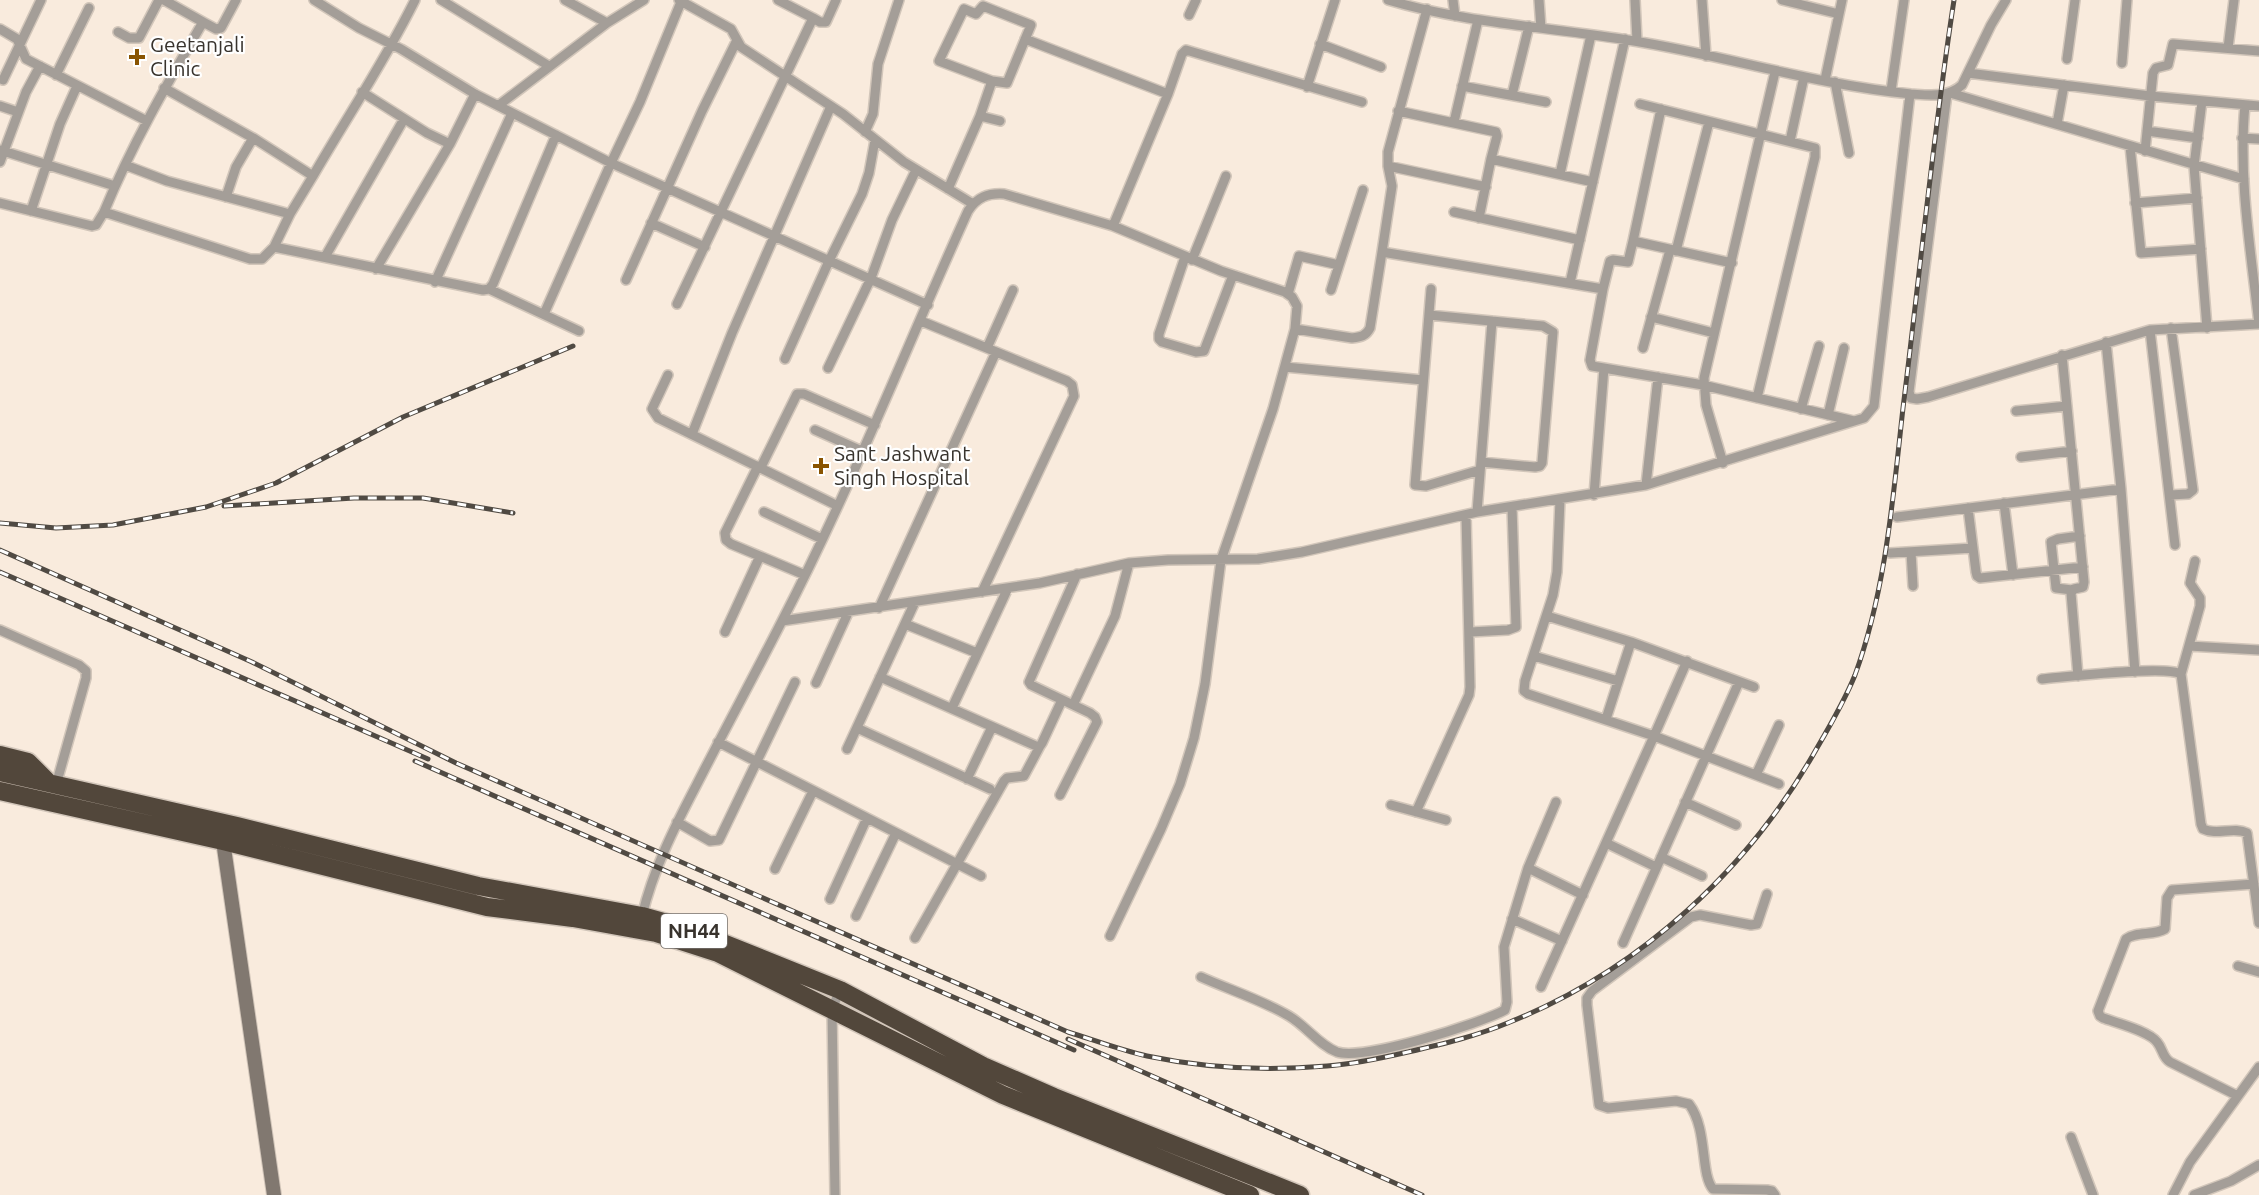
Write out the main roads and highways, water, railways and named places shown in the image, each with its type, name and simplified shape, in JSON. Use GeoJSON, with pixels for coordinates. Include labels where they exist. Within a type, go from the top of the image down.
{"type":"FeatureCollection","features":[{"type":"Feature","properties":{"kind":"highway"},"geometry":{"type":"LineString","coordinates":[[0,755],[28,762],[53,784]]}},
{"type":"Feature","properties":{"kind":"highway","name":"NH44"},"geometry":{"type":"LineString","coordinates":[[0,772],[237,826],[478,886],[642,916],[688,929],[840,990],[982,1066],[1300,1195]]}},
{"type":"Feature","properties":{"kind":"highway","name":"NH44"},"geometry":{"type":"LineString","coordinates":[[0,791],[224,841],[477,904],[656,933],[718,953],[1003,1095],[1250,1195]]}},
{"type":"Feature","properties":{"kind":"railway"},"geometry":{"type":"LineString","coordinates":[[0,550],[252,662],[456,763],[1068,1032],[1147,1056],[1213,1066],[1259,1068],[1347,1064],[1460,1039],[1498,1027],[1558,1000],[1603,974],[1646,944],[1687,911],[1759,835],[1790,792],[1847,694],[1866,643],[1887,543],[1933,153],[1954,0]]}},
{"type":"Feature","properties":{"kind":"railway"},"geometry":{"type":"LineString","coordinates":[[0,523],[56,528],[113,525],[206,507],[276,483],[403,417],[573,346]]}},
{"type":"Feature","properties":{"kind":"railway"},"geometry":{"type":"LineString","coordinates":[[224,506],[354,498],[423,498],[513,513]]}},
{"type":"Feature","properties":{"kind":"railway"},"geometry":{"type":"LineString","coordinates":[[0,572],[428,759]]}},
{"type":"Feature","properties":{"kind":"railway"},"geometry":{"type":"LineString","coordinates":[[415,761],[1074,1050]]}},
{"type":"Feature","properties":{"kind":"railway"},"geometry":{"type":"LineString","coordinates":[[1068,1039],[1422,1195]]}},
{"type":"Feature","properties":{"kind":"place","name":"Geetanjali Clinic"},"geometry":{"type":"Point","coordinates":[137,57]}},
{"type":"Feature","properties":{"kind":"place","name":"Sant Jashwant Singh Hospital"},"geometry":{"type":"Point","coordinates":[821,466]}}]}
